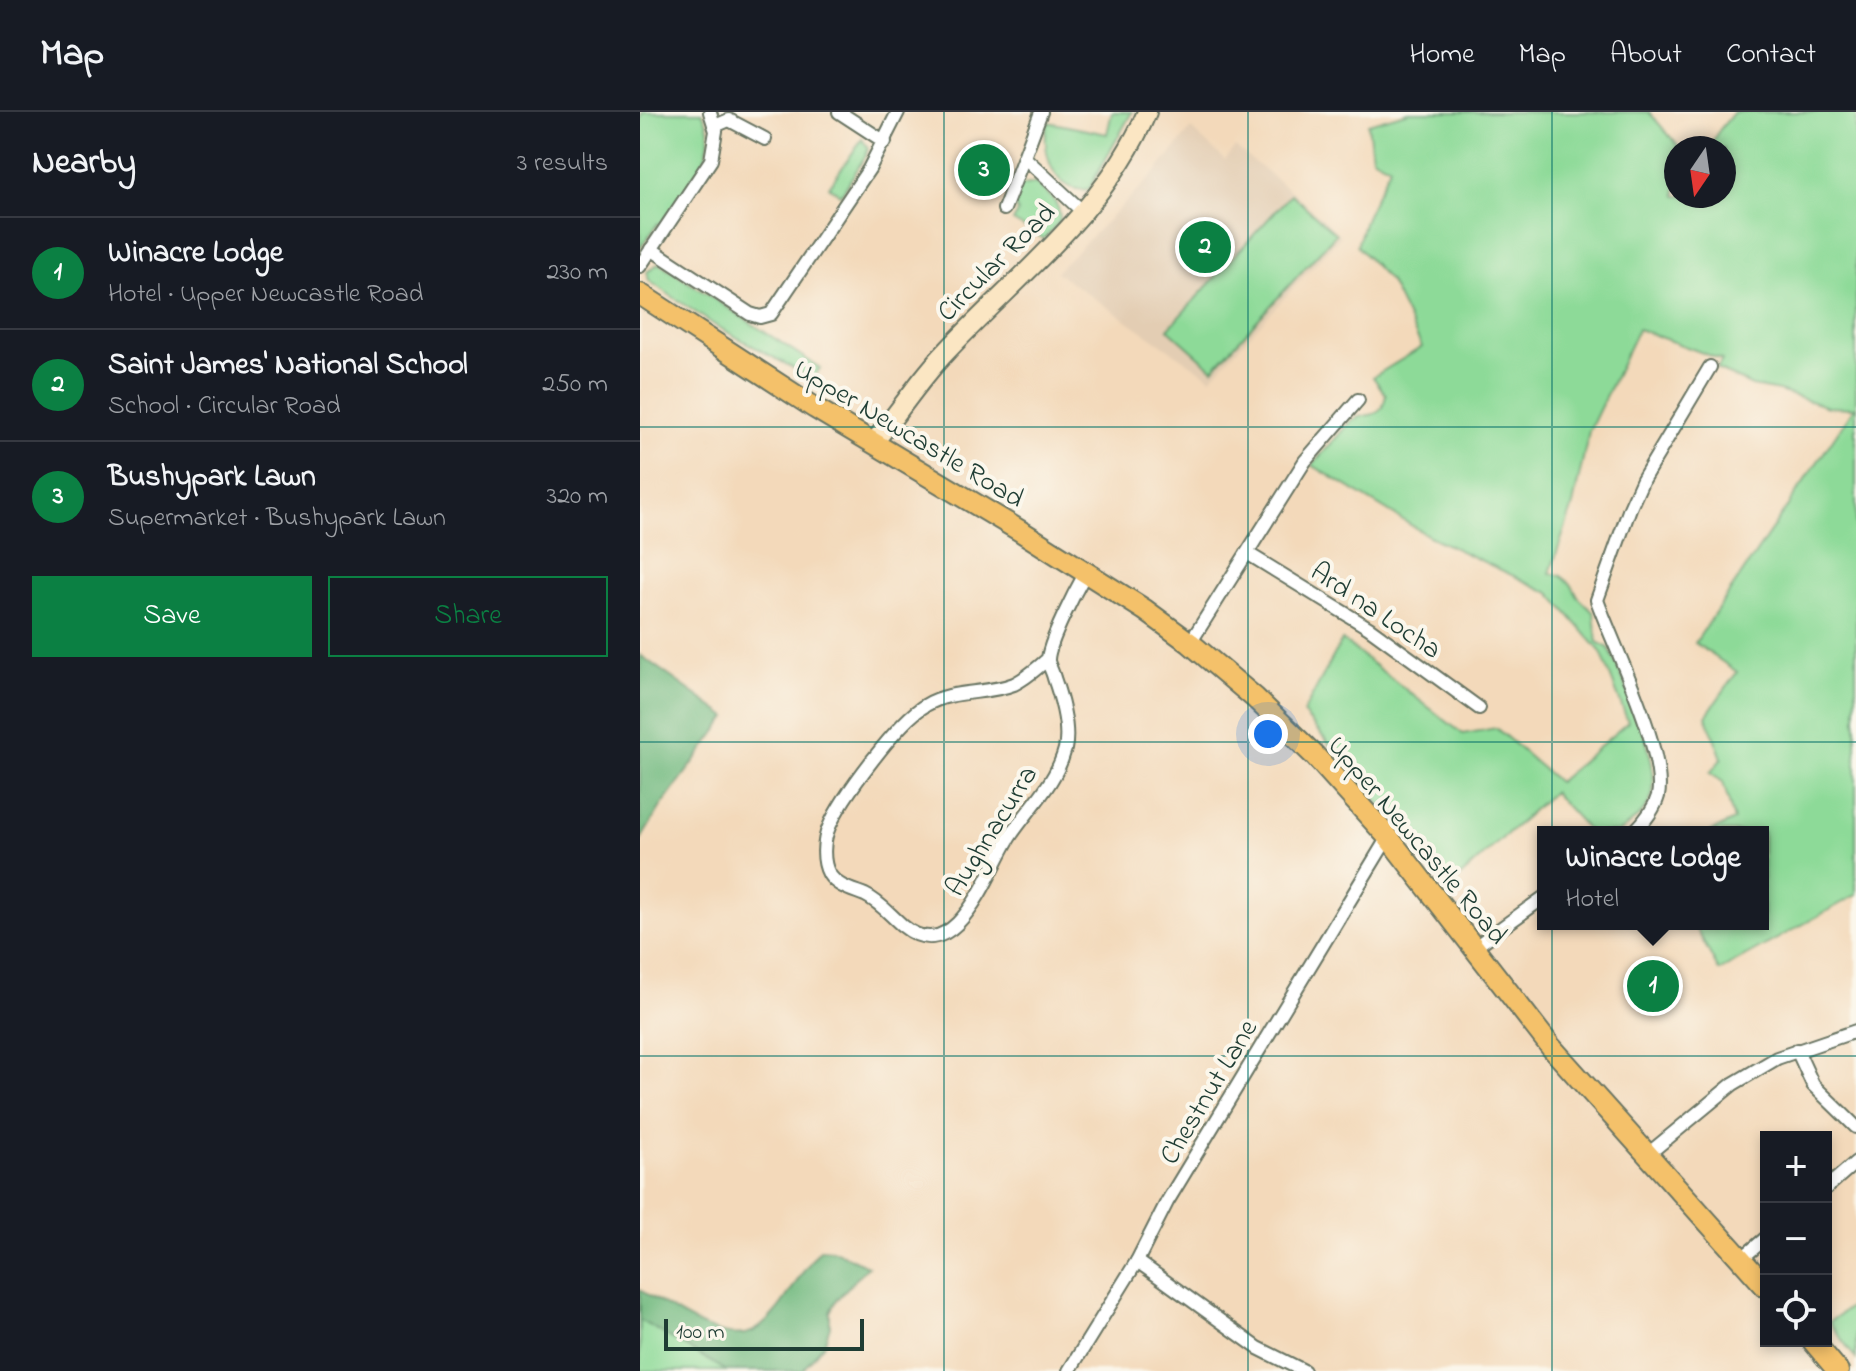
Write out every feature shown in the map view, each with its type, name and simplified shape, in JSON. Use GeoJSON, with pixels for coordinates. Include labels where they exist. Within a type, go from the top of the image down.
{"type":"FeatureCollection","features":[{"type":"Feature","properties":{"kind":"main road","name":"Upper Newcastle Road"},"geometry":{"type":"LineString","coordinates":[[640,294],[815,408],[1086,572],[1165,624],[1255,698],[1315,756],[1388,837],[1551,1047],[1760,1280]]}},
{"type":"Feature","properties":{"kind":"main road"},"geometry":{"type":"LineString","coordinates":[[1818,1347],[1838,1371]]}},
{"type":"Feature","properties":{"kind":"street"},"geometry":{"type":"LineString","coordinates":[[640,266],[711,160],[715,126],[710,112]]}},
{"type":"Feature","properties":{"kind":"street"},"geometry":{"type":"LineString","coordinates":[[839,112],[885,142]]}},
{"type":"Feature","properties":{"kind":"street"},"geometry":{"type":"LineString","coordinates":[[651,249],[742,310],[760,317],[771,314],[848,201],[885,142],[898,112]]}},
{"type":"Feature","properties":{"kind":"street"},"geometry":{"type":"LineString","coordinates":[[1004,209],[1041,112]]}},
{"type":"Feature","properties":{"kind":"street","name":"Circular Road"},"geometry":{"type":"LineString","coordinates":[[873,443],[942,355],[1083,212],[1122,162],[1147,112]]}},
{"type":"Feature","properties":{"kind":"street"},"geometry":{"type":"LineString","coordinates":[[715,126],[729,120],[765,139]]}},
{"type":"Feature","properties":{"kind":"street"},"geometry":{"type":"LineString","coordinates":[[1024,157],[1083,212]]}},
{"type":"Feature","properties":{"kind":"street"},"geometry":{"type":"LineString","coordinates":[[1639,826],[1653,809],[1660,780],[1640,707],[1597,600],[1643,479],[1710,367]]}},
{"type":"Feature","properties":{"kind":"street"},"geometry":{"type":"LineString","coordinates":[[1190,643],[1305,461],[1358,400]]}},
{"type":"Feature","properties":{"kind":"street","name":"Ard na Locha"},"geometry":{"type":"LineString","coordinates":[[1247,553],[1369,628],[1479,708]]}},
{"type":"Feature","properties":{"kind":"street"},"geometry":{"type":"LineString","coordinates":[[1048,659],[1059,627],[1086,572]]}},
{"type":"Feature","properties":{"kind":"street","name":"Aughnacurra"},"geometry":{"type":"LineString","coordinates":[[1048,659],[1066,733],[1062,756],[1052,781],[1009,837],[978,899],[966,916],[943,931],[929,935],[916,933],[873,900],[835,881],[825,860],[829,827],[865,772],[910,716],[927,703],[1012,685],[1048,659]]}},
{"type":"Feature","properties":{"kind":"street","name":"Chestnut Lane"},"geometry":{"type":"LineString","coordinates":[[1069,1371],[1137,1261],[1167,1202],[1388,837]]}},
{"type":"Feature","properties":{"kind":"street"},"geometry":{"type":"LineString","coordinates":[[1475,947],[1537,902]]}},
{"type":"Feature","properties":{"kind":"street"},"geometry":{"type":"LineString","coordinates":[[1647,1155],[1733,1084],[1777,1058],[1856,1031]]}},
{"type":"Feature","properties":{"kind":"street"},"geometry":{"type":"LineString","coordinates":[[1797,1050],[1813,1085],[1856,1127]]}},
{"type":"Feature","properties":{"kind":"street"},"geometry":{"type":"LineString","coordinates":[[1832,1183],[1856,1162]]}},
{"type":"Feature","properties":{"kind":"street"},"geometry":{"type":"LineString","coordinates":[[1741,1259],[1760,1243]]}},
{"type":"Feature","properties":{"kind":"street"},"geometry":{"type":"LineString","coordinates":[[1137,1261],[1258,1348],[1304,1371]]}},
{"type":"Feature","properties":{"kind":"shaded area"},"geometry":{"type":"Polygon","coordinates":[[[1191,129],[1225,160],[1235,147],[1295,194],[1341,236],[1211,378],[1056,272],[1155,173],[1191,129]]]}},
{"type":"Feature","properties":{"kind":"green space"},"geometry":{"type":"Polygon","coordinates":[[[643,112],[702,112],[708,127],[709,142],[699,172],[690,186],[640,249],[640,119],[643,112]]]}},
{"type":"Feature","properties":{"kind":"green space"},"geometry":{"type":"Polygon","coordinates":[[[1112,112],[1132,112],[1089,189],[1066,185],[1058,178],[1048,157],[1048,122],[1107,134],[1112,112]]]}},
{"type":"Feature","properties":{"kind":"green space"},"geometry":{"type":"Polygon","coordinates":[[[1409,112],[1649,112],[1670,136],[1664,136],[1664,208],[1736,208],[1736,136],[1716,136],[1734,112],[1856,112],[1856,895],[1719,971],[1697,930],[1769,930],[1769,826],[1722,826],[1734,820],[1723,782],[1710,773],[1722,758],[1706,716],[1737,672],[1695,643],[1854,408],[1828,407],[1752,386],[1717,369],[1722,360],[1638,329],[1589,431],[1573,505],[1550,573],[1561,576],[1571,584],[1578,597],[1594,613],[1597,642],[1609,648],[1632,700],[1652,763],[1654,781],[1650,802],[1626,826],[1584,826],[1553,792],[1449,887],[1303,713],[1342,640],[1463,734],[1496,728],[1558,782],[1628,722],[1601,652],[1550,593],[1429,536],[1312,465],[1352,420],[1381,409],[1386,395],[1373,377],[1422,347],[1390,282],[1357,246],[1366,217],[1390,167],[1372,157],[1368,124],[1409,112]]]}},
{"type":"Feature","properties":{"kind":"green space"},"geometry":{"type":"Polygon","coordinates":[[[862,139],[868,148],[866,155],[841,195],[829,187],[862,139]]]}},
{"type":"Feature","properties":{"kind":"green space"},"geometry":{"type":"Polygon","coordinates":[[[1035,183],[1053,199],[1060,214],[1060,221],[1044,239],[1013,221],[1018,212],[1013,202],[1018,186],[1035,183]]]}},
{"type":"Feature","properties":{"kind":"green space"},"geometry":{"type":"Polygon","coordinates":[[[1291,194],[1336,234],[1213,369],[1168,329],[1291,194]]]}},
{"type":"Feature","properties":{"kind":"green space"},"geometry":{"type":"Polygon","coordinates":[[[659,263],[820,368],[813,379],[716,326],[649,281],[647,272],[659,263]]]}},
{"type":"Feature","properties":{"kind":"green space"},"geometry":{"type":"Polygon","coordinates":[[[640,655],[727,717],[660,808],[640,841],[640,655]]]}},
{"type":"Feature","properties":{"kind":"green space"},"geometry":{"type":"Polygon","coordinates":[[[821,1249],[832,1250],[868,1266],[836,1300],[830,1312],[830,1326],[824,1344],[802,1371],[727,1371],[640,1320],[640,1290],[711,1329],[726,1334],[754,1331],[777,1310],[821,1249]]]}},
{"type":"Feature","properties":{"kind":"green space"},"geometry":{"type":"Polygon","coordinates":[[[640,1297],[764,1371],[640,1371],[640,1297]]]}},
{"type":"Feature","properties":{"kind":"green space"},"geometry":{"type":"Polygon","coordinates":[[[1856,1303],[1856,1359],[1832,1326],[1832,1320],[1856,1303]]]}},
{"type":"Feature","properties":{"kind":"place","name":"Bushypark Lawn"},"geometry":{"type":"Point","coordinates":[984,170]}},
{"type":"Feature","properties":{"kind":"place","name":"Saint James' National School"},"geometry":{"type":"Point","coordinates":[1205,247]}},
{"type":"Feature","properties":{"kind":"place","name":"Winacre Lodge"},"geometry":{"type":"Point","coordinates":[1653,986]}}]}
